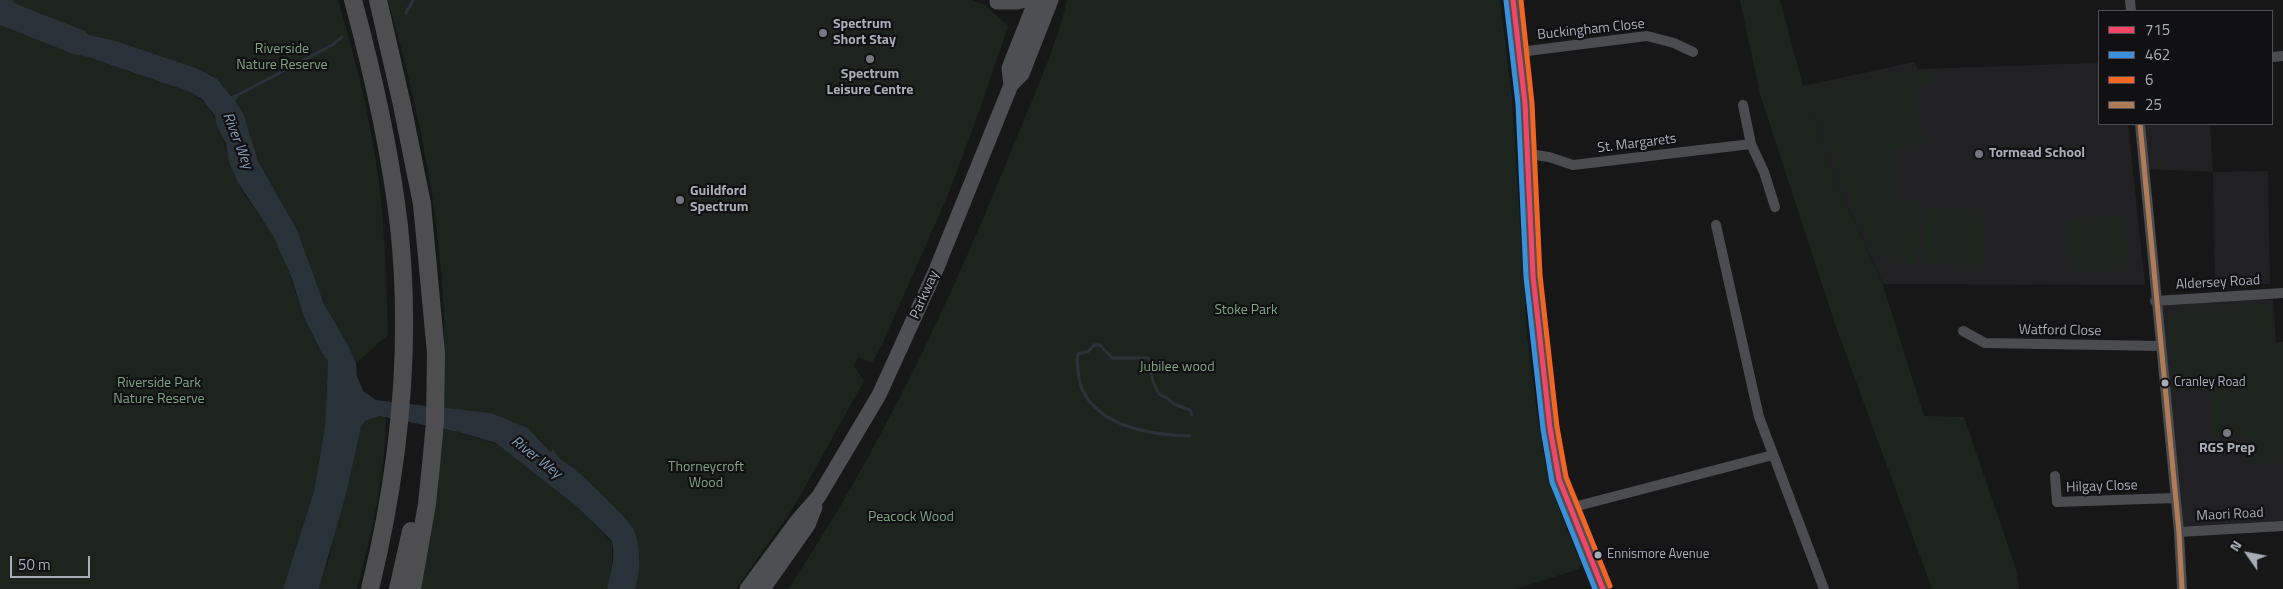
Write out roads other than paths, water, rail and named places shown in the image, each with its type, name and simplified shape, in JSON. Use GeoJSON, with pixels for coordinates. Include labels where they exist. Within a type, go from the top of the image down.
{"type":"FeatureCollection","features":[{"type":"Feature","properties":{"kind":"highway"},"geometry":{"type":"LineString","coordinates":[[353,0],[373,79],[395,198],[402,263],[403,348],[397,447],[388,508],[370,589]]}},
{"type":"Feature","properties":{"kind":"highway"},"geometry":{"type":"LineString","coordinates":[[378,0],[417,178],[436,353],[428,450],[427,504],[412,589]]}},
{"type":"Feature","properties":{"kind":"highway"},"geometry":{"type":"LineString","coordinates":[[398,589],[428,450]]}},
{"type":"Feature","properties":{"kind":"main road"},"geometry":{"type":"LineString","coordinates":[[997,2],[1026,0]]}},
{"type":"Feature","properties":{"kind":"main road","name":"Parkway"},"geometry":{"type":"LineString","coordinates":[[1011,85],[1009,68],[1036,0]]}},
{"type":"Feature","properties":{"kind":"main road","name":"Parkway"},"geometry":{"type":"LineString","coordinates":[[747,589],[798,520],[819,496],[871,410],[895,362],[936,270],[1011,85],[1022,74],[1051,0]]}},
{"type":"Feature","properties":{"kind":"main road"},"geometry":{"type":"LineString","coordinates":[[1513,0],[1525,103],[1533,276],[1543,377],[1559,479],[1603,589]]}},
{"type":"Feature","properties":{"kind":"main road","name":"Parkway"},"geometry":{"type":"LineString","coordinates":[[763,589],[808,525],[819,496]]}},
{"type":"Feature","properties":{"kind":"street","name":"Buckingham Close"},"geometry":{"type":"LineString","coordinates":[[1519,52],[1646,36],[1674,43],[1693,52]]}},
{"type":"Feature","properties":{"kind":"street"},"geometry":{"type":"LineString","coordinates":[[1743,105],[1750,144],[1764,172],[1775,207]]}},
{"type":"Feature","properties":{"kind":"street"},"geometry":{"type":"LineString","coordinates":[[2140,125],[2155,301],[2179,532],[2182,589]]}},
{"type":"Feature","properties":{"kind":"street","name":"St. Margarets"},"geometry":{"type":"LineString","coordinates":[[1528,154],[1549,157],[1573,165],[1750,144]]}},
{"type":"Feature","properties":{"kind":"street"},"geometry":{"type":"LineString","coordinates":[[1716,225],[1759,417],[1824,589]]}},
{"type":"Feature","properties":{"kind":"street","name":"Aldersey Road"},"geometry":{"type":"LineString","coordinates":[[2155,301],[2283,293]]}},
{"type":"Feature","properties":{"kind":"street","name":"Watford Close"},"geometry":{"type":"LineString","coordinates":[[1963,331],[1985,343],[2160,346]]}},
{"type":"Feature","properties":{"kind":"street"},"geometry":{"type":"LineString","coordinates":[[1570,508],[1773,455]]}},
{"type":"Feature","properties":{"kind":"street","name":"Hilgay Close"},"geometry":{"type":"LineString","coordinates":[[2055,476],[2057,502],[2174,498]]}},
{"type":"Feature","properties":{"kind":"street","name":"Maori Road"},"geometry":{"type":"LineString","coordinates":[[2179,532],[2283,526]]}},
{"type":"Feature","properties":{"kind":"water","name":"River Wey"},"geometry":{"type":"Polygon","coordinates":[[[0,0],[13,0],[14,3],[85,31],[89,35],[113,40],[196,68],[217,79],[231,96],[239,93],[240,95],[235,101],[244,115],[258,161],[297,230],[324,304],[348,345],[356,363],[357,376],[363,391],[376,400],[491,413],[528,428],[548,450],[551,452],[553,449],[561,459],[575,469],[630,523],[638,542],[638,575],[635,589],[607,589],[613,558],[611,540],[575,505],[496,443],[459,432],[379,416],[365,421],[361,427],[346,494],[319,589],[283,589],[314,491],[325,427],[328,361],[321,352],[304,317],[292,279],[274,237],[238,183],[229,162],[226,143],[217,126],[215,116],[202,99],[190,92],[88,57],[73,54],[0,25],[0,0]]]}},
{"type":"Feature","properties":{"kind":"waterway"},"geometry":{"type":"LineString","coordinates":[[406,13],[413,0]]}},
{"type":"Feature","properties":{"kind":"waterway"},"geometry":{"type":"LineString","coordinates":[[236,96],[332,45],[342,37]]}},
{"type":"Feature","properties":{"kind":"waterway"},"geometry":{"type":"LineString","coordinates":[[1190,436],[1144,431],[1114,421],[1101,413],[1090,402],[1082,389],[1078,374],[1078,354],[1089,351],[1094,345],[1100,345],[1112,358],[1148,358],[1152,365],[1152,380],[1159,394],[1174,404],[1190,410],[1192,415]]}},
{"type":"Feature","properties":{"kind":"place","name":"Spectrum Short Stay"},"geometry":{"type":"Point","coordinates":[823,33]}},
{"type":"Feature","properties":{"kind":"place","name":"Spectrum Leisure Centre"},"geometry":{"type":"Point","coordinates":[870,59]}},
{"type":"Feature","properties":{"kind":"place","name":"Tormead School"},"geometry":{"type":"Point","coordinates":[1979,154]}},
{"type":"Feature","properties":{"kind":"place","name":"Guildford Spectrum"},"geometry":{"type":"Point","coordinates":[680,200]}},
{"type":"Feature","properties":{"kind":"place","name":"Cranley Road"},"geometry":{"type":"Point","coordinates":[2165,383]}},
{"type":"Feature","properties":{"kind":"place","name":"RGS Prep"},"geometry":{"type":"Point","coordinates":[2227,433]}},
{"type":"Feature","properties":{"kind":"place","name":"Ennismore Avenue"},"geometry":{"type":"Point","coordinates":[1598,555]}},
{"type":"Feature","properties":{"kind":"park label","name":"Riverside Nature Reserve"},"geometry":{"type":"Point","coordinates":[282,58]}},
{"type":"Feature","properties":{"kind":"park label","name":"Stoke Park"},"geometry":{"type":"Point","coordinates":[1246,311]}},
{"type":"Feature","properties":{"kind":"park label","name":"Jubilee wood"},"geometry":{"type":"Point","coordinates":[1177,368]}},
{"type":"Feature","properties":{"kind":"park label","name":"Riverside Park Nature Reserve"},"geometry":{"type":"Point","coordinates":[159,392]}},
{"type":"Feature","properties":{"kind":"park label","name":"Thorneycroft Wood"},"geometry":{"type":"Point","coordinates":[706,476]}},
{"type":"Feature","properties":{"kind":"park label","name":"Peacock Wood"},"geometry":{"type":"Point","coordinates":[911,518]}}]}
